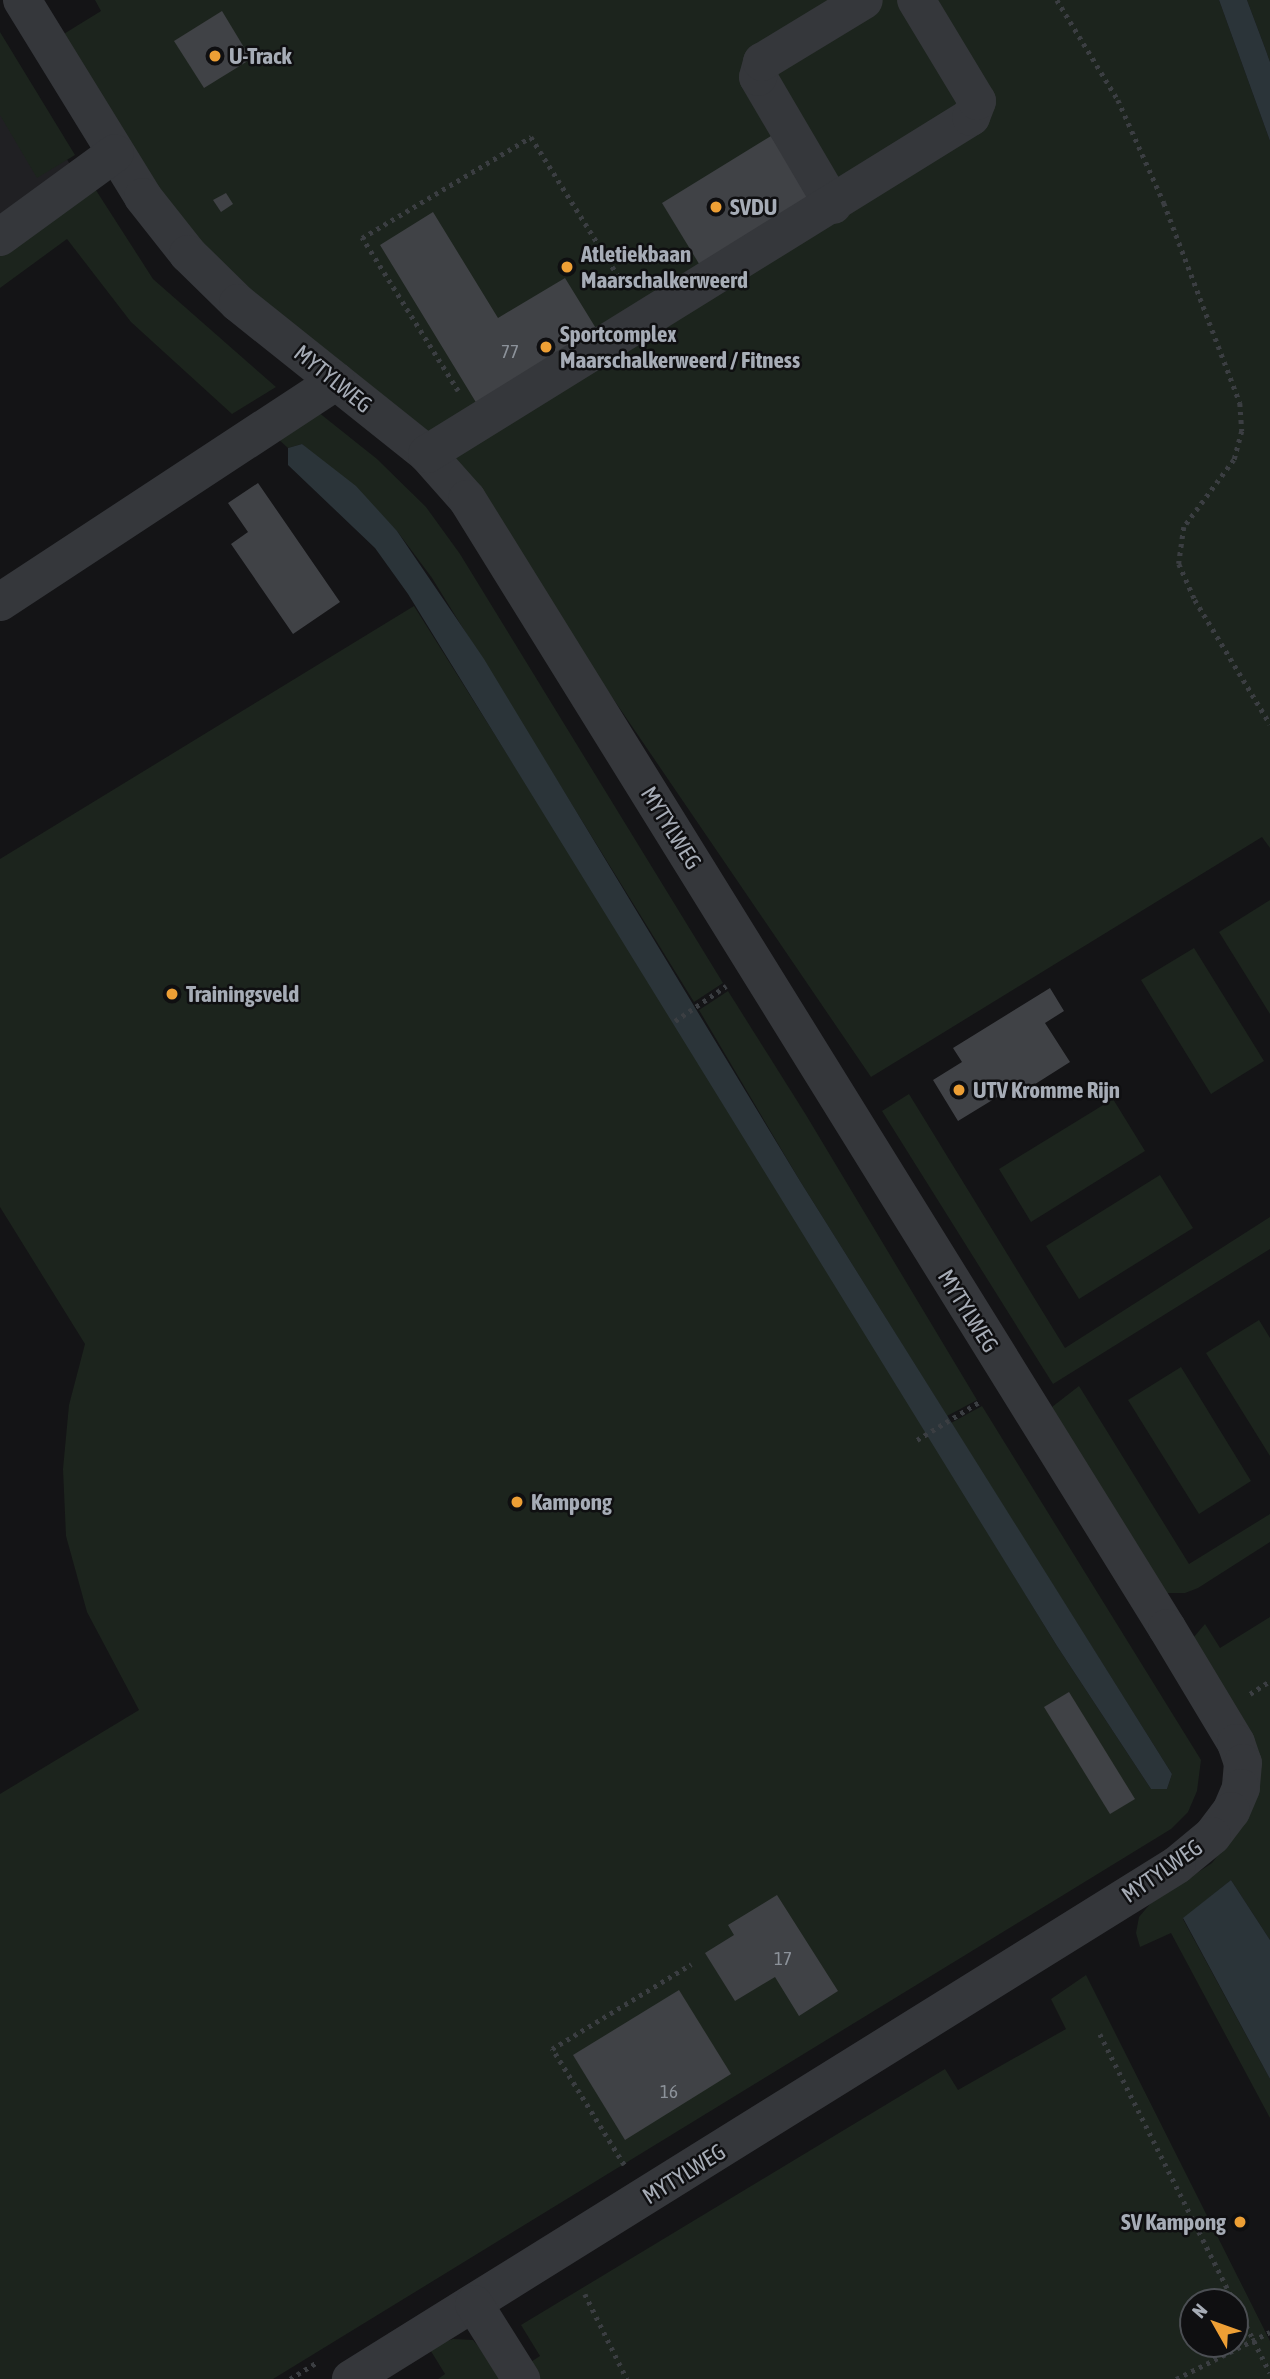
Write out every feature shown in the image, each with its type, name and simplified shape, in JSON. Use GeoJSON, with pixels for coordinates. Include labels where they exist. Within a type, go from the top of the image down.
{"type":"FeatureCollection","features":[{"type":"Feature","properties":{"kind":"street","name":"MYTYLWEG"},"geometry":{"type":"LineString","coordinates":[[22,0],[115,153],[163,224],[214,281],[427,454],[481,523],[1167,1628],[1236,1743],[1243,1763],[1241,1788],[1231,1811],[1212,1836],[1177,1866],[474,2304],[336,2369]]}},
{"type":"Feature","properties":{"kind":"street"},"geometry":{"type":"LineString","coordinates":[[833,205],[758,77],[762,62],[864,0]]}},
{"type":"Feature","properties":{"kind":"street"},"geometry":{"type":"LineString","coordinates":[[427,454],[647,321],[971,117],[977,100],[916,0]]}},
{"type":"Feature","properties":{"kind":"street"},"geometry":{"type":"LineString","coordinates":[[0,237],[115,153]]}},
{"type":"Feature","properties":{"kind":"street"},"geometry":{"type":"LineString","coordinates":[[0,602],[336,381]]}},
{"type":"Feature","properties":{"kind":"street"},"geometry":{"type":"LineString","coordinates":[[474,2304],[521,2379]]}},
{"type":"Feature","properties":{"kind":"path"},"geometry":{"type":"LineString","coordinates":[[1057,0],[1118,100],[1169,215],[1240,403],[1241,431],[1234,460],[1184,527],[1179,564],[1195,600],[1270,724]]}},
{"type":"Feature","properties":{"kind":"path"},"geometry":{"type":"LineString","coordinates":[[477,422],[362,238],[531,137],[647,321]]}},
{"type":"Feature","properties":{"kind":"path"},"geometry":{"type":"LineString","coordinates":[[721,973],[732,992]]}},
{"type":"Feature","properties":{"kind":"path"},"geometry":{"type":"LineString","coordinates":[[675,1021],[693,1010]]}},
{"type":"Feature","properties":{"kind":"path"},"geometry":{"type":"LineString","coordinates":[[977,1390],[989,1410]]}},
{"type":"Feature","properties":{"kind":"path"},"geometry":{"type":"LineString","coordinates":[[917,1440],[949,1420]]}},
{"type":"Feature","properties":{"kind":"path"},"geometry":{"type":"LineString","coordinates":[[616,2177],[627,2170],[552,2049],[691,1964]]}},
{"type":"Feature","properties":{"kind":"path"},"geometry":{"type":"LineString","coordinates":[[1100,2034],[1227,2288]]}},
{"type":"Feature","properties":{"kind":"path"},"geometry":{"type":"LineString","coordinates":[[585,2294],[627,2379]]}},
{"type":"Feature","properties":{"kind":"path"},"geometry":{"type":"LineString","coordinates":[[1249,2330],[1270,2373]]}},
{"type":"Feature","properties":{"kind":"path"},"geometry":{"type":"LineString","coordinates":[[1176,2379],[1270,2332]]}},
{"type":"Feature","properties":{"kind":"path"},"geometry":{"type":"LineString","coordinates":[[290,2379],[336,2369]]}},
{"type":"Feature","properties":{"kind":"shaded area"},"geometry":{"type":"Polygon","coordinates":[[[95,0],[1219,0],[1270,141],[1270,848],[1262,837],[871,1077],[505,540],[222,281],[54,40],[101,11],[95,0]]]}},
{"type":"Feature","properties":{"kind":"shaded area"},"geometry":{"type":"Polygon","coordinates":[[[1219,0],[1247,0],[1265,48],[1270,62],[1270,141],[1219,0]]]}},
{"type":"Feature","properties":{"kind":"shaded area"},"geometry":{"type":"Polygon","coordinates":[[[1247,0],[1270,0],[1270,62],[1265,48],[1247,0]]]}},
{"type":"Feature","properties":{"kind":"shaded area"},"geometry":{"type":"Polygon","coordinates":[[[0,32],[75,155],[37,178],[0,115],[0,32]]]}},
{"type":"Feature","properties":{"kind":"shaded area"},"geometry":{"type":"Polygon","coordinates":[[[0,50],[71,166],[0,218],[0,50]]]}},
{"type":"Feature","properties":{"kind":"shaded area"},"geometry":{"type":"Polygon","coordinates":[[[92,184],[153,279],[276,387],[232,414],[131,322],[67,239],[0,288],[0,251],[92,184]]]}},
{"type":"Feature","properties":{"kind":"shaded area"},"geometry":{"type":"Polygon","coordinates":[[[318,412],[377,459],[426,507],[460,554],[723,983],[694,1002],[432,578],[397,531],[302,444],[288,448],[278,439],[318,412]]]}},
{"type":"Feature","properties":{"kind":"shaded area"},"geometry":{"type":"Polygon","coordinates":[[[302,444],[356,486],[397,531],[484,659],[800,1181],[1172,1774],[1167,1789],[1151,1789],[1057,1646],[408,594],[375,548],[288,465],[288,448],[302,444]]]}},
{"type":"Feature","properties":{"kind":"shaded area","name":"Kampong"},"geometry":{"type":"Polygon","coordinates":[[[414,606],[675,1021],[1057,1646],[1151,1789],[1167,1789],[1172,1774],[951,1423],[982,1406],[1201,1760],[1197,1791],[1188,1812],[1171,1829],[273,2379],[0,2379],[0,1794],[139,1710],[87,1612],[66,1536],[63,1469],[69,1405],[85,1344],[0,1207],[0,859],[414,606]]]}},
{"type":"Feature","properties":{"kind":"shaded area"},"geometry":{"type":"Polygon","coordinates":[[[1270,900],[1270,1014],[1219,932],[1270,900]]]}},
{"type":"Feature","properties":{"kind":"shaded area"},"geometry":{"type":"Polygon","coordinates":[[[1194,948],[1264,1061],[1211,1094],[1141,980],[1194,948]]]}},
{"type":"Feature","properties":{"kind":"shaded area"},"geometry":{"type":"Polygon","coordinates":[[[728,991],[806,1115],[977,1400],[947,1416],[800,1181],[699,1010],[728,991]]]}},
{"type":"Feature","properties":{"kind":"shaded area"},"geometry":{"type":"Polygon","coordinates":[[[909,1094],[1065,1348],[1270,1217],[1270,1249],[1053,1384],[882,1111],[909,1094]]]}},
{"type":"Feature","properties":{"kind":"shaded area"},"geometry":{"type":"Polygon","coordinates":[[[1113,1099],[1145,1151],[1031,1222],[999,1169],[1113,1099]]]}},
{"type":"Feature","properties":{"kind":"shaded area"},"geometry":{"type":"Polygon","coordinates":[[[1160,1175],[1193,1228],[1079,1299],[1046,1246],[1160,1175]]]}},
{"type":"Feature","properties":{"kind":"shaded area"},"geometry":{"type":"Polygon","coordinates":[[[1259,1320],[1270,1338],[1270,1456],[1206,1353],[1259,1320]]]}},
{"type":"Feature","properties":{"kind":"shaded area"},"geometry":{"type":"Polygon","coordinates":[[[1181,1367],[1251,1481],[1199,1514],[1128,1400],[1181,1367]]]}},
{"type":"Feature","properties":{"kind":"shaded area"},"geometry":{"type":"Polygon","coordinates":[[[1079,1386],[1189,1564],[1270,1514],[1270,1542],[1198,1588],[1185,1593],[1162,1593],[1052,1407],[1079,1386]]]}},
{"type":"Feature","properties":{"kind":"shaded area"},"geometry":{"type":"Polygon","coordinates":[[[1270,1617],[1270,1940],[1231,1880],[1183,1919],[1270,2079],[1270,2118],[1171,1933],[1140,1947],[1136,1933],[1139,1917],[1150,1904],[1212,1863],[1239,1828],[1193,1638],[1205,1624],[1220,1648],[1270,1617]]]}},
{"type":"Feature","properties":{"kind":"shaded area"},"geometry":{"type":"Polygon","coordinates":[[[1231,1880],[1270,1940],[1270,2079],[1183,1918],[1231,1880]]]}},
{"type":"Feature","properties":{"kind":"shaded area"},"geometry":{"type":"Polygon","coordinates":[[[1086,1975],[1243,2288],[1179,2288],[1179,2358],[1249,2358],[1249,2299],[1270,2341],[1270,2379],[438,2379],[445,2374],[429,2348],[453,2339],[473,2340],[506,2378],[540,2356],[521,2325],[945,2069],[958,2090],[1066,2029],[1051,1999],[1086,1975]]]}},
{"type":"Feature","properties":{"kind":"building"},"geometry":{"type":"Polygon","coordinates":[[[222,11],[251,59],[204,88],[174,41],[222,11]]]}},
{"type":"Feature","properties":{"kind":"building"},"geometry":{"type":"Polygon","coordinates":[[[771,136],[811,200],[701,267],[662,203],[771,136]]]}},
{"type":"Feature","properties":{"kind":"building"},"geometry":{"type":"Polygon","coordinates":[[[226,193],[233,204],[221,212],[213,200],[226,193]]]}},
{"type":"Feature","properties":{"kind":"building"},"geometry":{"type":"Polygon","coordinates":[[[433,212],[498,318],[565,278],[597,330],[477,404],[380,245],[433,212]]]}},
{"type":"Feature","properties":{"kind":"building"},"geometry":{"type":"Polygon","coordinates":[[[258,483],[340,602],[293,634],[231,544],[248,532],[228,503],[258,483]]]}},
{"type":"Feature","properties":{"kind":"building"},"geometry":{"type":"Polygon","coordinates":[[[1050,988],[1064,1011],[1045,1023],[1070,1062],[1021,1093],[1017,1085],[958,1121],[933,1080],[962,1062],[953,1048],[1050,988]]]}},
{"type":"Feature","properties":{"kind":"building"},"geometry":{"type":"Polygon","coordinates":[[[1069,1692],[1135,1799],[1110,1814],[1044,1707],[1069,1692]]]}},
{"type":"Feature","properties":{"kind":"building"},"geometry":{"type":"Polygon","coordinates":[[[777,1895],[838,1991],[799,2016],[775,1977],[735,2001],[705,1953],[734,1935],[728,1925],[777,1895]]]}},
{"type":"Feature","properties":{"kind":"building"},"geometry":{"type":"Polygon","coordinates":[[[679,1990],[731,2074],[625,2140],[573,2055],[679,1990]]]}},
{"type":"Feature","properties":{"kind":"place","name":"U-Track"},"geometry":{"type":"Point","coordinates":[215,56]}},
{"type":"Feature","properties":{"kind":"place","name":"SVDU"},"geometry":{"type":"Point","coordinates":[716,207]}},
{"type":"Feature","properties":{"kind":"place","name":"Atletiekbaan Maarschalkerweerd"},"geometry":{"type":"Point","coordinates":[567,267]}},
{"type":"Feature","properties":{"kind":"place","name":"Sportcomplex Maarschalkerweerd / Fitness"},"geometry":{"type":"Point","coordinates":[546,347]}},
{"type":"Feature","properties":{"kind":"place","name":"Trainingsveld"},"geometry":{"type":"Point","coordinates":[172,994]}},
{"type":"Feature","properties":{"kind":"place","name":"UTV Kromme Rijn"},"geometry":{"type":"Point","coordinates":[959,1090]}},
{"type":"Feature","properties":{"kind":"place","name":"Kampong"},"geometry":{"type":"Point","coordinates":[517,1502]}},
{"type":"Feature","properties":{"kind":"place","name":"SV Kampong"},"geometry":{"type":"Point","coordinates":[1240,2222]}}]}
